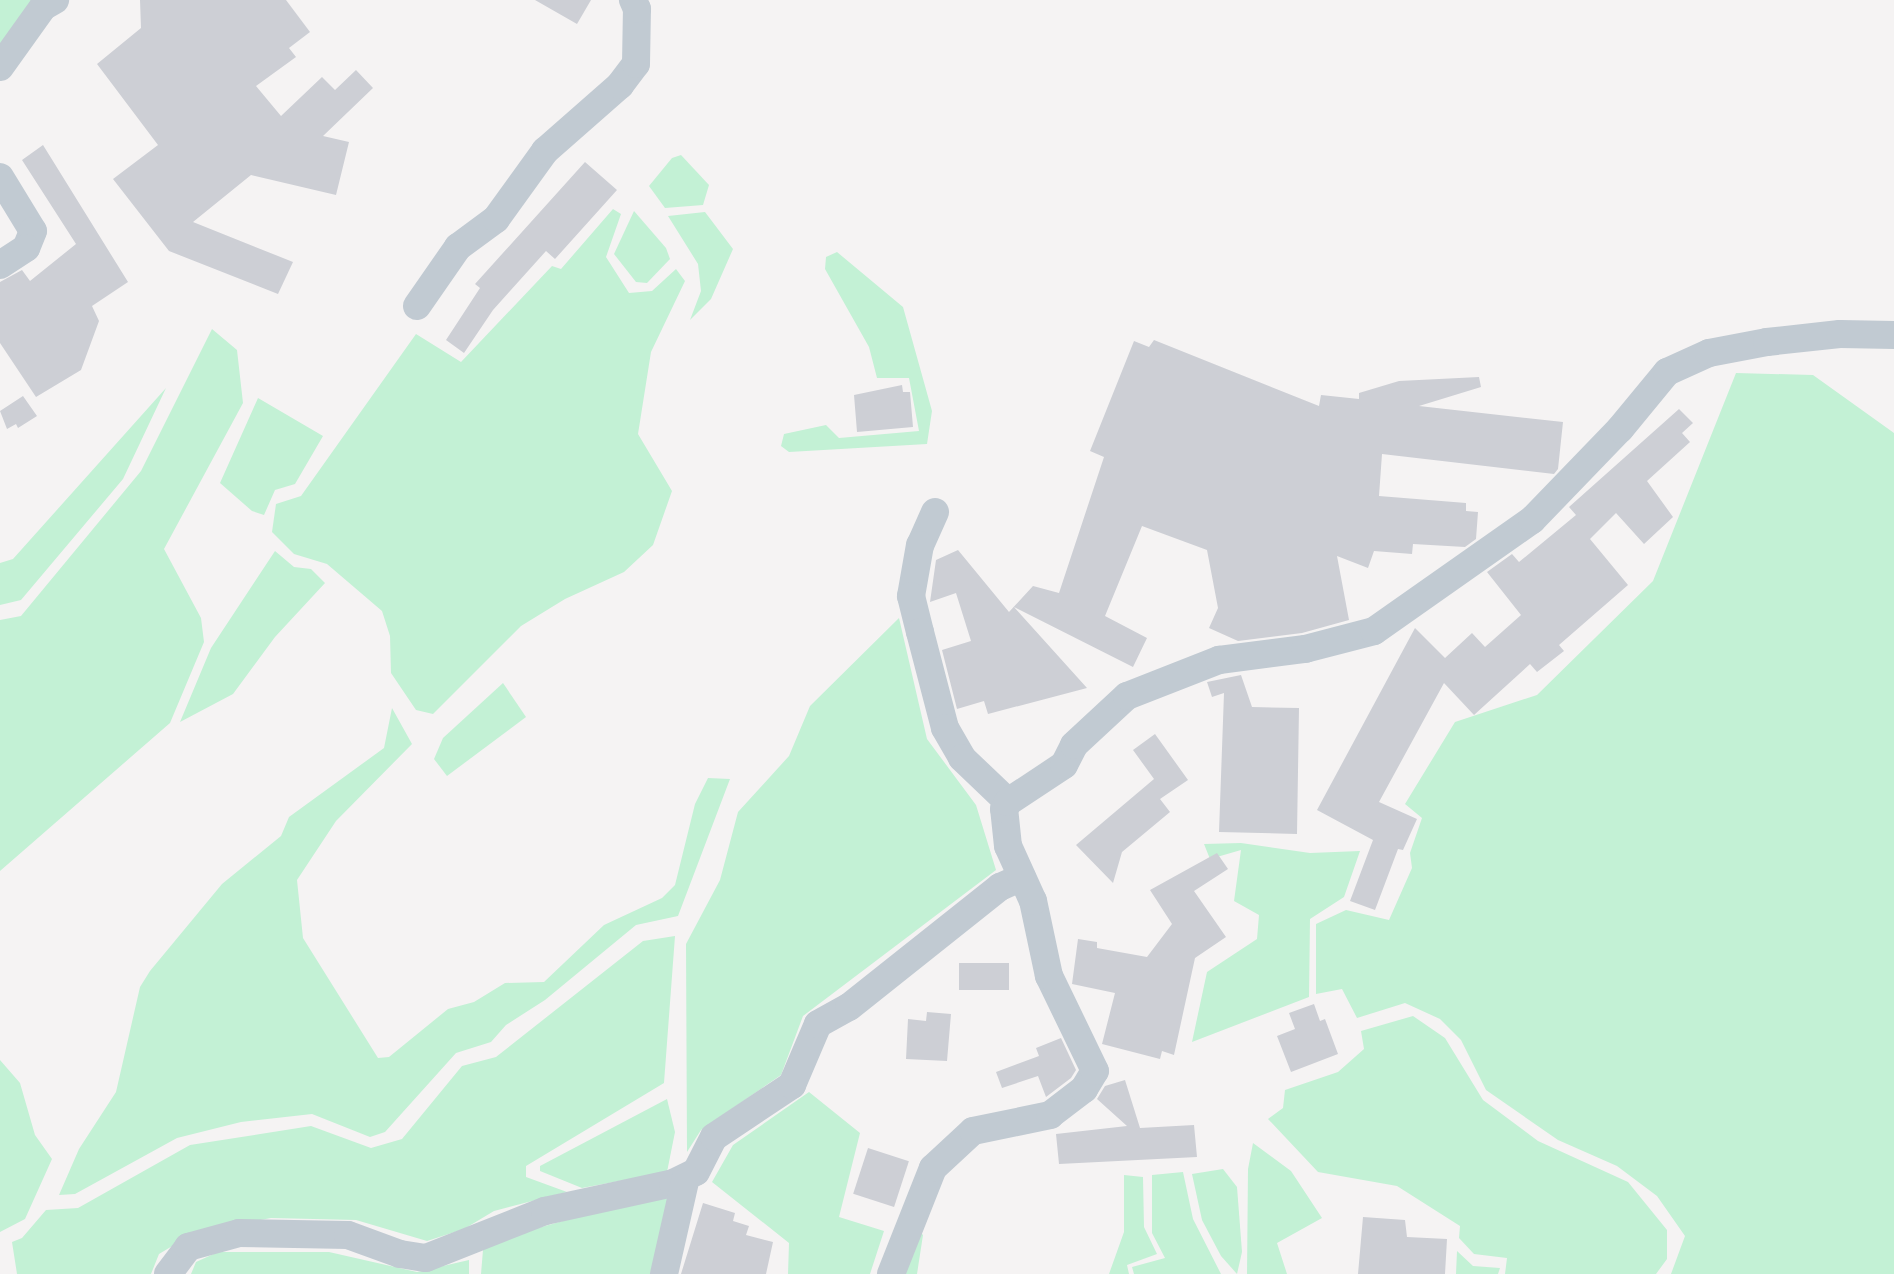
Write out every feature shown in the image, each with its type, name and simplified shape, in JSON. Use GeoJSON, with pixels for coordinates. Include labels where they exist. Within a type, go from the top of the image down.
{"type":"FeatureCollection","features":[{"type":"Feature","properties":{"kind":"street"},"geometry":{"type":"LineString","coordinates":[[0,67],[43,7],[55,0]]}},
{"type":"Feature","properties":{"kind":"street"},"geometry":{"type":"LineString","coordinates":[[417,306],[458,247],[496,219],[545,151],[620,85],[636,64],[637,9],[633,0]]}},
{"type":"Feature","properties":{"kind":"street"},"geometry":{"type":"LineString","coordinates":[[0,177],[33,230],[26,248],[0,264]]}},
{"type":"Feature","properties":{"kind":"street"},"geometry":{"type":"LineString","coordinates":[[891,1274],[933,1168],[973,1131],[1050,1115],[1084,1089],[1094,1071],[1049,976],[1033,901],[1008,846],[1004,809],[1008,802],[1064,765],[1083,736],[1126,696],[1219,660],[1305,649],[1374,631],[1532,520],[1620,429],[1667,372],[1709,353],[1767,342],[1840,334],[1894,335]]}},
{"type":"Feature","properties":{"kind":"street"},"geometry":{"type":"LineString","coordinates":[[935,512],[920,545],[911,596],[923,644],[945,728],[962,758],[1008,802]]}},
{"type":"Feature","properties":{"kind":"street"},"geometry":{"type":"LineString","coordinates":[[168,1274],[188,1247],[239,1233],[348,1236],[400,1254],[426,1258],[545,1211],[686,1177],[696,1172],[714,1137],[792,1085],[818,1024],[849,1007],[1000,887],[1022,877]]}},
{"type":"Feature","properties":{"kind":"street"},"geometry":{"type":"LineString","coordinates":[[664,1274],[686,1177]]}},
{"type":"Feature","properties":{"kind":"green space"},"geometry":{"type":"Polygon","coordinates":[[[0,0],[36,0],[0,44],[0,0]]]}},
{"type":"Feature","properties":{"kind":"green space"},"geometry":{"type":"Polygon","coordinates":[[[681,155],[709,185],[703,205],[665,208],[649,186],[672,158],[681,155]]]}},
{"type":"Feature","properties":{"kind":"green space"},"geometry":{"type":"Polygon","coordinates":[[[613,209],[621,214],[606,257],[629,293],[652,291],[676,269],[685,281],[651,352],[638,434],[672,491],[653,545],[624,572],[565,599],[521,626],[433,714],[416,710],[391,673],[390,636],[382,611],[327,564],[294,554],[272,532],[276,504],[301,496],[416,334],[461,362],[552,266],[561,269],[613,209]]]}},
{"type":"Feature","properties":{"kind":"green space"},"geometry":{"type":"Polygon","coordinates":[[[634,211],[666,248],[670,259],[647,283],[636,282],[614,254],[634,211]]]}},
{"type":"Feature","properties":{"kind":"green space"},"geometry":{"type":"Polygon","coordinates":[[[705,212],[733,249],[711,299],[690,320],[701,291],[698,264],[668,216],[705,212]]]}},
{"type":"Feature","properties":{"kind":"green space"},"geometry":{"type":"Polygon","coordinates":[[[837,252],[903,307],[932,411],[927,444],[789,452],[781,446],[784,434],[826,425],[839,438],[919,431],[909,378],[877,378],[869,347],[825,269],[826,257],[837,252]]]}},
{"type":"Feature","properties":{"kind":"green space"},"geometry":{"type":"Polygon","coordinates":[[[212,329],[237,350],[243,403],[164,549],[201,618],[204,642],[170,723],[0,871],[0,620],[21,616],[141,471],[212,329]]]}},
{"type":"Feature","properties":{"kind":"green space"},"geometry":{"type":"Polygon","coordinates":[[[1736,373],[1813,375],[1894,433],[1894,1274],[1671,1274],[1685,1236],[1657,1196],[1617,1166],[1558,1140],[1486,1090],[1461,1040],[1440,1019],[1405,1003],[1357,1018],[1342,989],[1316,994],[1316,924],[1346,910],[1389,920],[1412,868],[1410,853],[1422,818],[1405,804],[1455,722],[1537,695],[1653,581],[1736,373]]]}},
{"type":"Feature","properties":{"kind":"green space"},"geometry":{"type":"Polygon","coordinates":[[[166,388],[123,479],[21,600],[0,605],[0,563],[13,559],[166,388]]]}},
{"type":"Feature","properties":{"kind":"green space"},"geometry":{"type":"Polygon","coordinates":[[[258,398],[323,436],[295,484],[275,490],[264,515],[252,511],[220,483],[258,398]]]}},
{"type":"Feature","properties":{"kind":"green space"},"geometry":{"type":"Polygon","coordinates":[[[275,551],[294,567],[311,569],[325,583],[275,637],[233,694],[180,722],[211,648],[275,551]]]}},
{"type":"Feature","properties":{"kind":"green space"},"geometry":{"type":"Polygon","coordinates":[[[899,618],[927,739],[976,805],[996,870],[803,1016],[781,1075],[701,1130],[687,1152],[686,944],[720,880],[738,812],[789,756],[810,706],[899,618]]]}},
{"type":"Feature","properties":{"kind":"green space"},"geometry":{"type":"Polygon","coordinates":[[[503,683],[526,717],[447,776],[434,759],[443,738],[503,683]]]}},
{"type":"Feature","properties":{"kind":"green space"},"geometry":{"type":"Polygon","coordinates":[[[392,708],[412,744],[336,821],[297,880],[303,938],[378,1058],[389,1057],[448,1009],[474,1002],[505,983],[544,982],[604,925],[662,898],[675,885],[695,804],[708,778],[730,779],[678,916],[636,925],[545,1000],[506,1025],[491,1042],[456,1053],[385,1132],[370,1137],[312,1114],[241,1122],[177,1138],[75,1194],[59,1195],[79,1149],[116,1092],[140,987],[150,971],[222,884],[281,836],[289,817],[384,748],[392,708]]]}},
{"type":"Feature","properties":{"kind":"green space"},"geometry":{"type":"Polygon","coordinates":[[[1241,843],[1310,853],[1360,851],[1344,897],[1310,919],[1309,997],[1192,1042],[1207,972],[1257,939],[1259,915],[1234,901],[1241,850],[1210,859],[1204,844],[1241,843]]]}},
{"type":"Feature","properties":{"kind":"green space"},"geometry":{"type":"Polygon","coordinates":[[[675,936],[664,1083],[526,1166],[526,1177],[567,1192],[494,1211],[464,1229],[427,1241],[356,1220],[271,1218],[194,1233],[159,1254],[151,1274],[17,1274],[12,1242],[22,1238],[46,1210],[78,1208],[190,1145],[311,1126],[371,1148],[402,1139],[462,1066],[496,1057],[643,941],[675,936]]]}},
{"type":"Feature","properties":{"kind":"green space"},"geometry":{"type":"Polygon","coordinates":[[[1413,1016],[1445,1038],[1483,1100],[1538,1141],[1628,1182],[1667,1230],[1667,1259],[1656,1274],[1505,1274],[1507,1258],[1474,1254],[1459,1238],[1460,1226],[1397,1186],[1318,1172],[1268,1119],[1283,1108],[1285,1090],[1338,1072],[1364,1049],[1361,1031],[1413,1016]]]}},
{"type":"Feature","properties":{"kind":"green space"},"geometry":{"type":"Polygon","coordinates":[[[0,1060],[20,1083],[35,1135],[52,1159],[25,1219],[0,1232],[0,1060]]]}},
{"type":"Feature","properties":{"kind":"green space"},"geometry":{"type":"Polygon","coordinates":[[[809,1092],[860,1133],[839,1217],[884,1231],[870,1274],[788,1274],[789,1243],[712,1182],[733,1145],[809,1092]]]}},
{"type":"Feature","properties":{"kind":"green space"},"geometry":{"type":"Polygon","coordinates":[[[667,1099],[675,1132],[667,1172],[582,1188],[540,1171],[540,1166],[667,1099]]]}},
{"type":"Feature","properties":{"kind":"green space"},"geometry":{"type":"Polygon","coordinates":[[[1253,1143],[1291,1171],[1322,1218],[1277,1243],[1287,1274],[1247,1274],[1248,1169],[1253,1143]]]}},
{"type":"Feature","properties":{"kind":"green space"},"geometry":{"type":"Polygon","coordinates":[[[1223,1169],[1237,1187],[1242,1252],[1237,1274],[1221,1256],[1202,1220],[1192,1174],[1223,1169]]]}},
{"type":"Feature","properties":{"kind":"green space"},"geometry":{"type":"Polygon","coordinates":[[[1183,1172],[1193,1219],[1221,1274],[1134,1274],[1132,1267],[1165,1258],[1152,1233],[1152,1175],[1183,1172]]]}},
{"type":"Feature","properties":{"kind":"green space"},"geometry":{"type":"Polygon","coordinates":[[[1124,1175],[1143,1177],[1144,1227],[1157,1254],[1127,1265],[1129,1274],[1109,1274],[1124,1232],[1124,1175]]]}},
{"type":"Feature","properties":{"kind":"green space"},"geometry":{"type":"Polygon","coordinates":[[[673,1198],[650,1274],[481,1274],[483,1250],[513,1235],[641,1199],[673,1198]]]}},
{"type":"Feature","properties":{"kind":"green space"},"geometry":{"type":"Polygon","coordinates":[[[918,1230],[923,1235],[917,1274],[905,1274],[918,1230]]]}},
{"type":"Feature","properties":{"kind":"green space"},"geometry":{"type":"Polygon","coordinates":[[[1457,1251],[1473,1266],[1500,1268],[1498,1274],[1456,1274],[1457,1251]]]}},
{"type":"Feature","properties":{"kind":"green space"},"geometry":{"type":"Polygon","coordinates":[[[218,1252],[329,1252],[417,1272],[469,1260],[469,1274],[191,1274],[196,1262],[218,1252]]]}},
{"type":"Feature","properties":{"kind":"building"},"geometry":{"type":"Polygon","coordinates":[[[140,0],[286,0],[310,32],[289,48],[296,57],[256,86],[281,116],[322,77],[335,90],[356,70],[373,88],[323,136],[349,142],[336,195],[251,175],[193,222],[293,262],[278,294],[169,251],[113,179],[158,145],[97,64],[141,28],[140,0]]]}},
{"type":"Feature","properties":{"kind":"building"},"geometry":{"type":"Polygon","coordinates":[[[535,0],[591,0],[577,24],[535,0]]]}},
{"type":"Feature","properties":{"kind":"building"},"geometry":{"type":"Polygon","coordinates":[[[43,145],[128,282],[92,306],[99,321],[81,370],[36,397],[0,343],[0,282],[22,270],[30,281],[76,244],[22,160],[43,145]]]}},
{"type":"Feature","properties":{"kind":"building"},"geometry":{"type":"Polygon","coordinates":[[[585,162],[617,190],[555,259],[546,251],[493,310],[464,353],[446,340],[480,288],[475,284],[585,162]]]}},
{"type":"Feature","properties":{"kind":"building"},"geometry":{"type":"Polygon","coordinates":[[[1154,340],[1319,406],[1321,395],[1359,399],[1359,393],[1399,381],[1479,377],[1481,387],[1419,406],[1563,422],[1558,469],[1554,474],[1382,454],[1379,496],[1466,503],[1466,511],[1478,512],[1476,539],[1465,547],[1413,544],[1412,554],[1374,551],[1368,568],[1337,556],[1349,620],[1302,633],[1238,641],[1209,628],[1218,608],[1207,550],[1142,526],[1105,616],[1147,638],[1133,667],[1014,607],[1087,688],[988,714],[984,701],[957,709],[942,650],[971,641],[956,593],[930,602],[936,560],[958,550],[1009,612],[1033,586],[1059,593],[1104,457],[1090,451],[1134,341],[1149,347],[1154,340]]]}},
{"type":"Feature","properties":{"kind":"building"},"geometry":{"type":"Polygon","coordinates":[[[902,385],[903,392],[910,392],[913,427],[857,432],[854,395],[902,385]]]}},
{"type":"Feature","properties":{"kind":"building"},"geometry":{"type":"Polygon","coordinates":[[[23,396],[37,416],[18,428],[16,424],[7,429],[0,411],[23,396]]]}},
{"type":"Feature","properties":{"kind":"building"},"geometry":{"type":"Polygon","coordinates":[[[1679,409],[1693,423],[1682,433],[1690,442],[1647,481],[1673,517],[1644,544],[1616,513],[1590,539],[1628,585],[1559,645],[1564,651],[1537,672],[1530,664],[1474,715],[1444,683],[1379,802],[1417,819],[1403,850],[1398,849],[1375,910],[1350,901],[1373,840],[1317,810],[1415,628],[1445,658],[1472,633],[1485,647],[1521,615],[1487,572],[1512,554],[1519,562],[1576,515],[1569,507],[1679,409]]]}},
{"type":"Feature","properties":{"kind":"building"},"geometry":{"type":"Polygon","coordinates":[[[1241,675],[1252,707],[1299,708],[1297,834],[1219,832],[1224,693],[1212,697],[1207,682],[1241,675]]]}},
{"type":"Feature","properties":{"kind":"building"},"geometry":{"type":"Polygon","coordinates":[[[1155,734],[1188,780],[1160,799],[1170,812],[1122,852],[1113,883],[1076,845],[1154,779],[1133,750],[1155,734]]]}},
{"type":"Feature","properties":{"kind":"building"},"geometry":{"type":"Polygon","coordinates":[[[1217,853],[1228,869],[1194,891],[1226,937],[1195,958],[1174,1055],[1162,1051],[1160,1059],[1102,1044],[1115,993],[1072,984],[1078,939],[1097,942],[1097,948],[1147,957],[1172,924],[1150,890],[1217,853]]]}},
{"type":"Feature","properties":{"kind":"building"},"geometry":{"type":"Polygon","coordinates":[[[959,963],[1009,963],[1009,990],[959,990],[959,963]]]}},
{"type":"Feature","properties":{"kind":"building"},"geometry":{"type":"Polygon","coordinates":[[[1314,1004],[1320,1021],[1325,1019],[1338,1054],[1291,1072],[1277,1036],[1295,1029],[1289,1013],[1314,1004]]]}},
{"type":"Feature","properties":{"kind":"building"},"geometry":{"type":"Polygon","coordinates":[[[927,1012],[951,1014],[947,1061],[906,1059],[908,1019],[926,1021],[927,1012]]]}},
{"type":"Feature","properties":{"kind":"building"},"geometry":{"type":"Polygon","coordinates":[[[1061,1038],[1076,1070],[1071,1078],[1046,1097],[1038,1076],[1002,1088],[996,1072],[1039,1056],[1036,1048],[1061,1038]]]}},
{"type":"Feature","properties":{"kind":"building"},"geometry":{"type":"Polygon","coordinates":[[[1125,1080],[1140,1128],[1194,1125],[1197,1157],[1059,1164],[1056,1134],[1127,1126],[1097,1099],[1105,1086],[1125,1080]]]}},
{"type":"Feature","properties":{"kind":"building"},"geometry":{"type":"Polygon","coordinates":[[[868,1148],[909,1161],[894,1207],[853,1194],[868,1148]]]}},
{"type":"Feature","properties":{"kind":"building"},"geometry":{"type":"Polygon","coordinates":[[[703,1203],[735,1213],[733,1221],[749,1226],[746,1235],[773,1242],[766,1274],[681,1274],[703,1203]]]}},
{"type":"Feature","properties":{"kind":"building"},"geometry":{"type":"Polygon","coordinates":[[[1363,1217],[1405,1220],[1407,1237],[1447,1239],[1445,1274],[1358,1274],[1363,1217]]]}}]}
